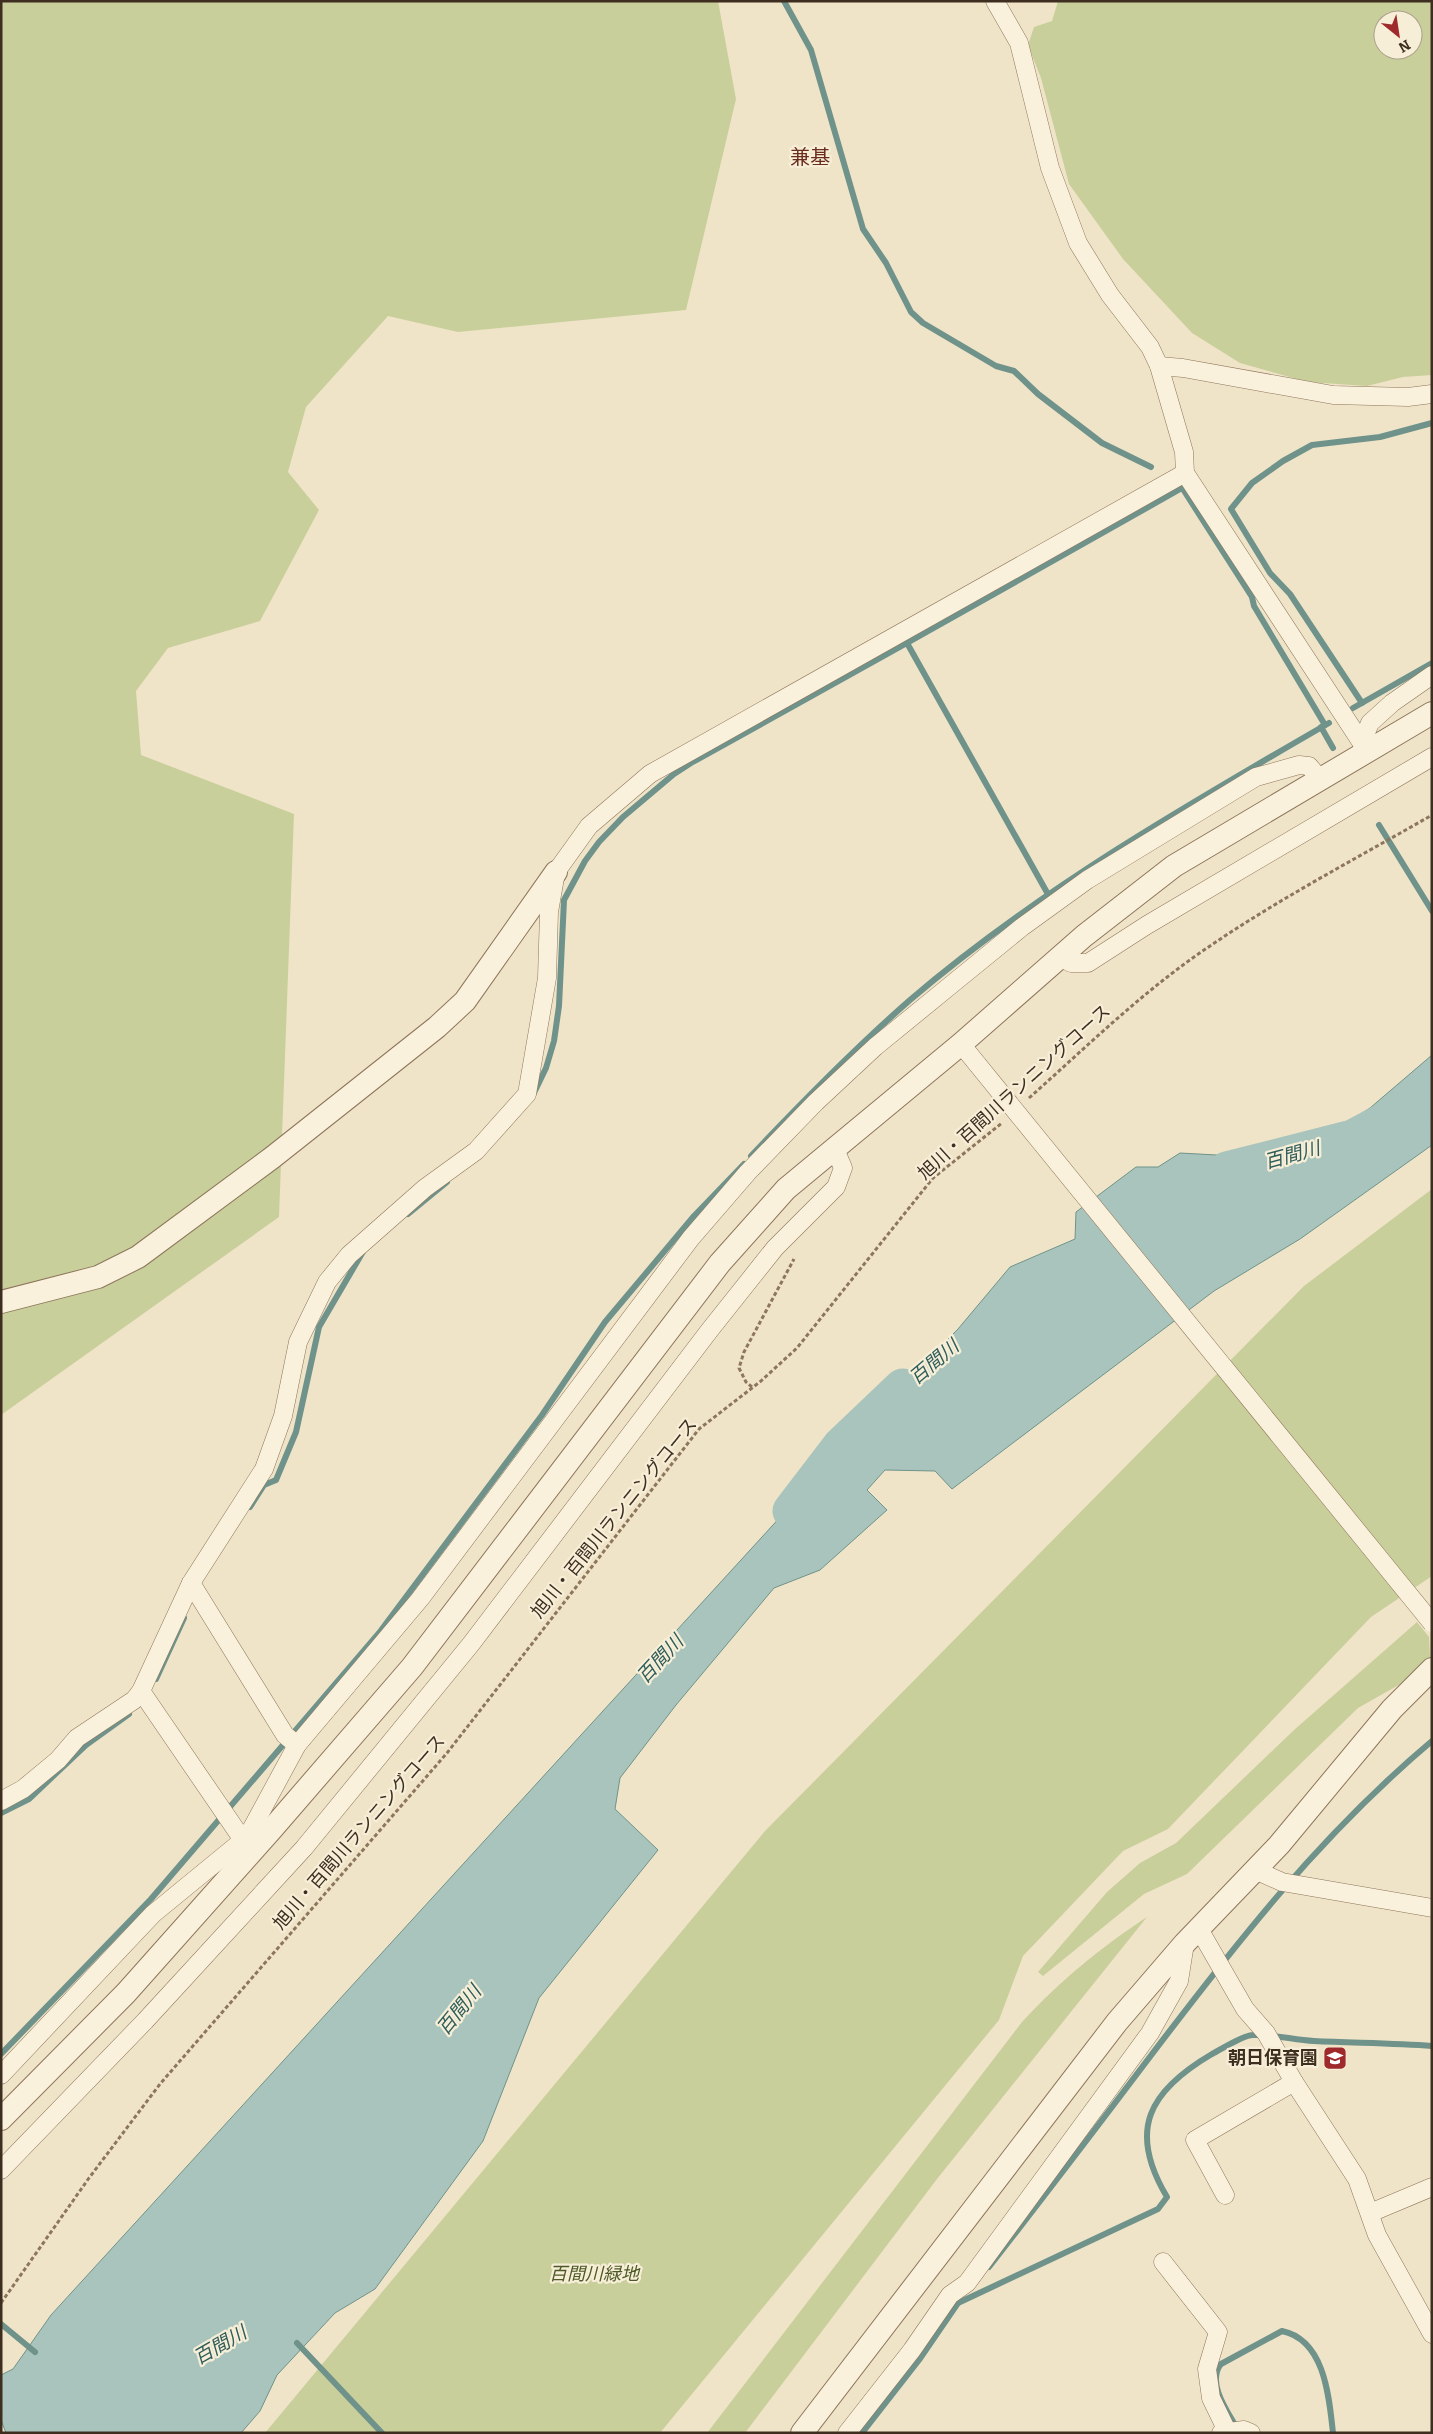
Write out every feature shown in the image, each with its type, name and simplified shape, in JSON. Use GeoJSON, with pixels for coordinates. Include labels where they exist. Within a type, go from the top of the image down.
{"type":"FeatureCollection","features":[{"type":"Feature","properties":{"kind":"street"},"geometry":{"type":"LineString","coordinates":[[995,1],[1019,43],[1050,168],[1078,243],[1110,295],[1150,347],[1159,366],[1184,452],[1186,473],[1364,746]]}},
{"type":"Feature","properties":{"kind":"street"},"geometry":{"type":"LineString","coordinates":[[1159,366],[1183,368],[1333,395],[1408,397],[1432,394]]}},
{"type":"Feature","properties":{"kind":"street"},"geometry":{"type":"LineString","coordinates":[[1,1302],[98,1277],[138,1257],[273,1157],[437,1027],[465,1002],[589,826],[650,774],[1186,473]]}},
{"type":"Feature","properties":{"kind":"street"},"geometry":{"type":"LineString","coordinates":[[1364,746],[1370,723],[1392,703],[1432,675]]}},
{"type":"Feature","properties":{"kind":"street"},"geometry":{"type":"LineString","coordinates":[[1,2119],[126,1993],[247,1846],[412,1667],[720,1263],[786,1190],[961,1044],[1060,957],[1174,866],[1320,779],[1364,746],[1432,713]]}},
{"type":"Feature","properties":{"kind":"street"},"geometry":{"type":"LineString","coordinates":[[1060,957],[1071,963],[1088,963],[1147,925],[1432,757]]}},
{"type":"Feature","properties":{"kind":"street"},"geometry":{"type":"LineString","coordinates":[[1,2075],[153,1914],[247,1846],[252,1828],[291,1741],[420,1599],[691,1238],[748,1172],[816,1102],[875,1047],[1022,927],[1087,880],[1256,778],[1299,765],[1309,766],[1320,779]]}},
{"type":"Feature","properties":{"kind":"street"},"geometry":{"type":"LineString","coordinates":[[1,1801],[23,1789],[58,1760],[77,1738],[134,1700],[141,1691],[191,1583],[264,1469],[283,1416],[298,1342],[328,1282],[349,1255],[425,1188],[476,1152],[527,1094],[547,978],[549,912],[556,872]]}},
{"type":"Feature","properties":{"kind":"street"},"geometry":{"type":"LineString","coordinates":[[961,1044],[1432,1623]]}},
{"type":"Feature","properties":{"kind":"street"},"geometry":{"type":"LineString","coordinates":[[1,2170],[145,2021],[304,1848],[471,1644],[708,1331],[775,1248],[836,1187],[843,1168],[835,1149]]}},
{"type":"Feature","properties":{"kind":"street"},"geometry":{"type":"LineString","coordinates":[[191,1583],[291,1741]]}},
{"type":"Feature","properties":{"kind":"street"},"geometry":{"type":"LineString","coordinates":[[802,2433],[1117,2022],[1192,1936],[1255,1870],[1392,1709],[1432,1669]]}},
{"type":"Feature","properties":{"kind":"street"},"geometry":{"type":"LineString","coordinates":[[141,1691],[247,1846]]}},
{"type":"Feature","properties":{"kind":"street"},"geometry":{"type":"LineString","coordinates":[[1255,1870],[1288,1883],[1432,1908]]}},
{"type":"Feature","properties":{"kind":"street"},"geometry":{"type":"LineString","coordinates":[[1192,1936],[1219,1965],[1245,2009],[1269,2039],[1294,2082],[1357,2179],[1377,2234],[1432,2334]]}},
{"type":"Feature","properties":{"kind":"street"},"geometry":{"type":"LineString","coordinates":[[847,2433],[912,2350],[950,2295],[967,2283],[1150,2033],[1179,1982],[1192,1936]]}},
{"type":"Feature","properties":{"kind":"street"},"geometry":{"type":"LineString","coordinates":[[1225,2195],[1195,2140],[1294,2082]]}},
{"type":"Feature","properties":{"kind":"street"},"geometry":{"type":"LineString","coordinates":[[1370,2213],[1432,2187]]}},
{"type":"Feature","properties":{"kind":"street"},"geometry":{"type":"LineString","coordinates":[[1163,2262],[1218,2332],[1207,2369],[1211,2398],[1235,2431]]}},
{"type":"Feature","properties":{"kind":"path","name":"旭川・百間川ランニングコース"},"geometry":{"type":"LineString","coordinates":[[1024,1103],[1130,1007],[1192,958],[1231,932],[1432,815]]}},
{"type":"Feature","properties":{"kind":"path","name":"旭川・百間川ランニングコース"},"geometry":{"type":"LineString","coordinates":[[1,2303],[89,2178],[160,2084],[447,1753],[699,1429],[798,1348],[933,1178],[1003,1122]]}},
{"type":"Feature","properties":{"kind":"path"},"geometry":{"type":"LineString","coordinates":[[752,1387],[746,1382],[739,1368],[744,1352],[795,1257]]}},
{"type":"Feature","properties":{"kind":"green space"},"geometry":{"type":"Polygon","coordinates":[[[1,1],[718,1],[736,99],[686,310],[458,332],[388,316],[306,407],[288,472],[319,510],[260,621],[168,648],[136,691],[141,755],[294,814],[279,1217],[1,1415],[1,1]]]}},
{"type":"Feature","properties":{"kind":"green space"},"geometry":{"type":"Polygon","coordinates":[[[1058,1],[1432,1],[1432,375],[1403,377],[1367,386],[1307,382],[1240,363],[1192,333],[1123,259],[1069,184],[1041,78],[1028,45],[1034,27],[1052,21],[1058,1]]]}},
{"type":"Feature","properties":{"kind":"green space","name":"百間川緑地"},"geometry":{"type":"Polygon","coordinates":[[[1432,1189],[1432,1576],[1371,1617],[1168,1829],[1123,1851],[1023,1956],[999,2020],[660,2433],[265,2433],[765,1831],[1304,1286],[1432,1189]]]}},
{"type":"Feature","properties":{"kind":"green space"},"geometry":{"type":"Polygon","coordinates":[[[1417,1622],[1429,1637],[1430,1657],[1404,1682],[1358,1708],[1187,1874],[1144,1894],[1043,1976],[1038,1972],[1107,1892],[1140,1863],[1176,1843],[1294,1730],[1417,1622]]]}},
{"type":"Feature","properties":{"kind":"green space"},"geometry":{"type":"Polygon","coordinates":[[[1147,1917],[937,2179],[745,2433],[707,2433],[1022,2022],[1051,1992],[1082,1965],[1147,1917]]]}},
{"type":"Feature","properties":{"kind":"water"},"geometry":{"type":"Polygon","coordinates":[[[1432,1055],[1432,1145],[1300,1239],[1214,1291],[952,1489],[935,1471],[885,1470],[867,1490],[887,1510],[820,1570],[774,1588],[676,1705],[620,1778],[615,1809],[658,1850],[539,1998],[483,2141],[375,2289],[335,2313],[277,2375],[260,2411],[241,2433],[6,2433],[1,2420],[1,2375],[13,2369],[51,2315],[889,1398],[958,1329],[1010,1267],[1075,1239],[1076,1212],[1136,1167],[1158,1167],[1180,1153],[1290,1159],[1370,1108],[1432,1055]]]}},
{"type":"Feature","properties":{"kind":"waterway"},"geometry":{"type":"LineString","coordinates":[[784,1],[811,50],[863,229],[886,263],[911,312],[923,323],[996,366],[1014,371],[1038,394],[1102,443],[1151,467]]}},
{"type":"Feature","properties":{"kind":"waterway"},"geometry":{"type":"LineString","coordinates":[[1362,703],[1290,594],[1270,573],[1231,509],[1252,483],[1283,461],[1312,445],[1380,437],[1432,423]]}},
{"type":"Feature","properties":{"kind":"waterway"},"geometry":{"type":"LineString","coordinates":[[1181,486],[1252,597],[1254,606],[1325,725]]}},
{"type":"Feature","properties":{"kind":"waterway"},"geometry":{"type":"LineString","coordinates":[[1049,896],[907,643],[1182,488]]}},
{"type":"Feature","properties":{"kind":"waterway"},"geometry":{"type":"LineString","coordinates":[[532,1097],[546,1068],[554,1041],[559,1006],[564,900],[585,861],[599,842],[623,817],[674,774],[691,763],[907,643]]}},
{"type":"Feature","properties":{"kind":"waterway"},"geometry":{"type":"LineString","coordinates":[[1353,708],[1432,663]]}},
{"type":"Feature","properties":{"kind":"waterway"},"geometry":{"type":"LineString","coordinates":[[751,1156],[869,1037],[958,960],[1008,923],[1113,852],[1220,786],[1329,723]]}},
{"type":"Feature","properties":{"kind":"waterway"},"geometry":{"type":"LineString","coordinates":[[1321,727],[1333,748]]}},
{"type":"Feature","properties":{"kind":"waterway"},"geometry":{"type":"LineString","coordinates":[[1379,825],[1432,911]]}},
{"type":"Feature","properties":{"kind":"waterway","name":"百間川"},"geometry":{"type":"LineString","coordinates":[[1227,1171],[1353,1139],[1432,1097]]}},
{"type":"Feature","properties":{"kind":"waterway"},"geometry":{"type":"LineString","coordinates":[[1,2054],[151,1899],[379,1633],[542,1415],[605,1322],[694,1216],[744,1164]]}},
{"type":"Feature","properties":{"kind":"waterway"},"geometry":{"type":"LineString","coordinates":[[408,1214],[447,1182]]}},
{"type":"Feature","properties":{"kind":"waterway"},"geometry":{"type":"LineString","coordinates":[[250,1507],[264,1485],[276,1480],[296,1432],[319,1327],[364,1250]]}},
{"type":"Feature","properties":{"kind":"waterway","name":"百間川"},"geometry":{"type":"LineString","coordinates":[[792,1511],[841,1447],[903,1388]]}},
{"type":"Feature","properties":{"kind":"waterway"},"geometry":{"type":"LineString","coordinates":[[156,1679],[184,1618]]}},
{"type":"Feature","properties":{"kind":"waterway"},"geometry":{"type":"LineString","coordinates":[[1,1813],[29,1799],[86,1745],[129,1714]]}},
{"type":"Feature","properties":{"kind":"waterway"},"geometry":{"type":"LineString","coordinates":[[989,2267],[1245,1935],[1315,1854],[1352,1815],[1432,1741]]}},
{"type":"Feature","properties":{"kind":"waterway"},"geometry":{"type":"LineString","coordinates":[[862,2433],[919,2360],[958,2303],[1158,2209],[1167,2197],[1155,2173],[1148,2152],[1147,2132],[1151,2114],[1160,2098],[1190,2068],[1232,2043],[1253,2035],[1314,2041],[1432,2046]]}},
{"type":"Feature","properties":{"kind":"waterway"},"geometry":{"type":"LineString","coordinates":[[1,2324],[35,2352]]}},
{"type":"Feature","properties":{"kind":"waterway"},"geometry":{"type":"LineString","coordinates":[[1238,2430],[1220,2397],[1216,2380],[1217,2372],[1221,2364],[1282,2331],[1296,2336],[1308,2346],[1316,2358],[1326,2387],[1333,2433]]}},
{"type":"Feature","properties":{"kind":"waterway"},"geometry":{"type":"LineString","coordinates":[[297,2343],[382,2433]]}},
{"type":"Feature","properties":{"kind":"place","name":"朝日保育園"},"geometry":{"type":"Point","coordinates":[1335,2058]}},
{"type":"Feature","properties":{"kind":"district","name":"兼基"},"geometry":{"type":"Point","coordinates":[810,157]}}]}
